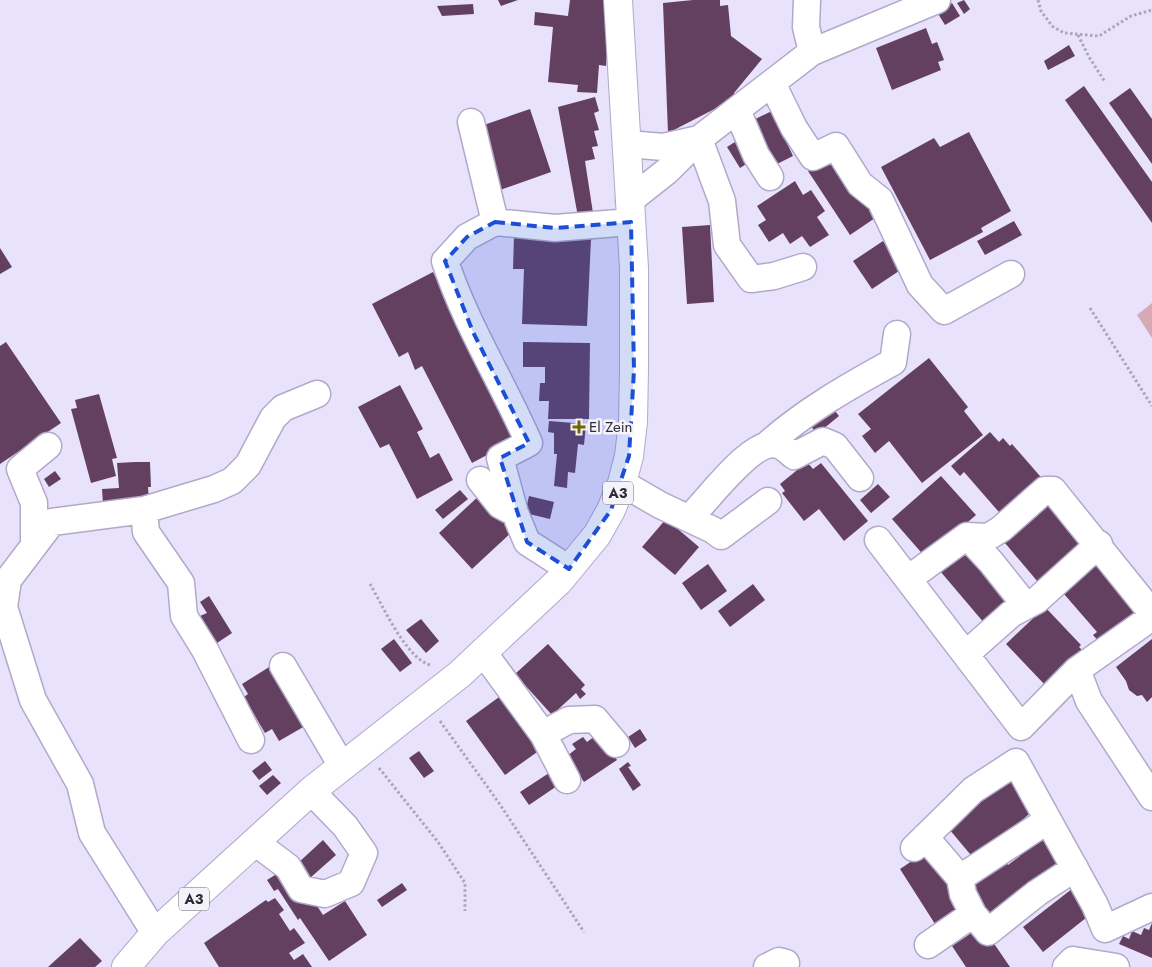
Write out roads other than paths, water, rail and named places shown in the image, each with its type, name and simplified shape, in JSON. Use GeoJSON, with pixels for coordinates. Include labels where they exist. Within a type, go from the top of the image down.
{"type":"FeatureCollection","features":[{"type":"Feature","properties":{"kind":"highway","name":"A3"},"geometry":{"type":"LineString","coordinates":[[135,963],[155,933],[311,791],[424,700],[460,674],[569,569],[597,535],[611,510],[622,483],[629,456],[633,422],[634,268],[618,0]]}},
{"type":"Feature","properties":{"kind":"street"},"geometry":{"type":"LineString","coordinates":[[807,0],[806,27],[812,52]]}},
{"type":"Feature","properties":{"kind":"street"},"geometry":{"type":"LineString","coordinates":[[569,569],[527,542],[515,513],[500,458],[528,443],[494,371],[473,332],[445,261],[467,237],[495,222],[555,228],[630,211],[699,139],[812,52],[937,0]]}},
{"type":"Feature","properties":{"kind":"street"},"geometry":{"type":"LineString","coordinates":[[772,82],[794,128],[813,157],[836,146],[860,184],[880,200],[920,285],[944,311],[1011,274]]}},
{"type":"Feature","properties":{"kind":"street"},"geometry":{"type":"LineString","coordinates":[[737,110],[756,155],[770,177]]}},
{"type":"Feature","properties":{"kind":"street"},"geometry":{"type":"LineString","coordinates":[[471,122],[495,222]]}},
{"type":"Feature","properties":{"kind":"street"},"geometry":{"type":"LineString","coordinates":[[628,144],[663,147],[699,139]]}},
{"type":"Feature","properties":{"kind":"street"},"geometry":{"type":"LineString","coordinates":[[699,139],[722,201],[727,245],[751,279],[774,276],[803,266]]}},
{"type":"Feature","properties":{"kind":"street"},"geometry":{"type":"LineString","coordinates":[[689,518],[727,476],[749,456],[815,408],[893,362],[897,334]]}},
{"type":"Feature","properties":{"kind":"street"},"geometry":{"type":"LineString","coordinates":[[155,933],[92,833],[80,784],[33,700],[4,607],[4,580],[52,522],[144,510],[214,489],[232,481],[248,465],[273,418],[283,408],[317,394]]}},
{"type":"Feature","properties":{"kind":"street"},"geometry":{"type":"LineString","coordinates":[[768,444],[779,445],[794,456],[822,442],[835,446],[860,478]]}},
{"type":"Feature","properties":{"kind":"street"},"geometry":{"type":"LineString","coordinates":[[34,545],[34,503],[20,469],[48,446]]}},
{"type":"Feature","properties":{"kind":"street"},"geometry":{"type":"LineString","coordinates":[[480,480],[500,506],[515,513]]}},
{"type":"Feature","properties":{"kind":"street"},"geometry":{"type":"LineString","coordinates":[[622,483],[721,536],[768,501]]}},
{"type":"Feature","properties":{"kind":"street"},"geometry":{"type":"LineString","coordinates":[[878,540],[1021,727],[1077,670],[1152,615],[1099,544],[1053,490],[1049,489],[1045,490],[988,537],[967,536],[908,579]]}},
{"type":"Feature","properties":{"kind":"street"},"geometry":{"type":"LineString","coordinates":[[144,510],[146,532],[181,583],[184,616],[205,650],[251,740]]}},
{"type":"Feature","properties":{"kind":"street"},"geometry":{"type":"LineString","coordinates":[[967,536],[991,562],[1026,606]]}},
{"type":"Feature","properties":{"kind":"street"},"geometry":{"type":"LineString","coordinates":[[966,654],[1011,614],[1037,600],[1099,544]]}},
{"type":"Feature","properties":{"kind":"street"},"geometry":{"type":"LineString","coordinates":[[483,652],[543,734],[567,780]]}},
{"type":"Feature","properties":{"kind":"street"},"geometry":{"type":"LineString","coordinates":[[283,666],[342,766]]}},
{"type":"Feature","properties":{"kind":"street"},"geometry":{"type":"LineString","coordinates":[[1077,670],[1088,701],[1152,797]]}},
{"type":"Feature","properties":{"kind":"street"},"geometry":{"type":"LineString","coordinates":[[543,734],[570,720],[595,719],[616,744]]}},
{"type":"Feature","properties":{"kind":"street"},"geometry":{"type":"LineString","coordinates":[[1075,868],[1038,893],[988,932],[973,914],[963,894],[960,878],[919,843],[973,790],[1016,762],[1075,868],[1105,929],[1152,907]]}},
{"type":"Feature","properties":{"kind":"street"},"geometry":{"type":"LineString","coordinates":[[256,843],[288,867],[301,889],[325,894],[351,883],[364,853],[345,826],[311,791]]}},
{"type":"Feature","properties":{"kind":"street"},"geometry":{"type":"LineString","coordinates":[[960,878],[1048,820]]}},
{"type":"Feature","properties":{"kind":"street"},"geometry":{"type":"LineString","coordinates":[[928,945],[973,914]]}},
{"type":"Feature","properties":{"kind":"street"},"geometry":{"type":"LineString","coordinates":[[1066,967],[1073,960],[1103,966]]}},
{"type":"Feature","properties":{"kind":"place","name":"El Zein"},"geometry":{"type":"Point","coordinates":[579,427]}}]}
